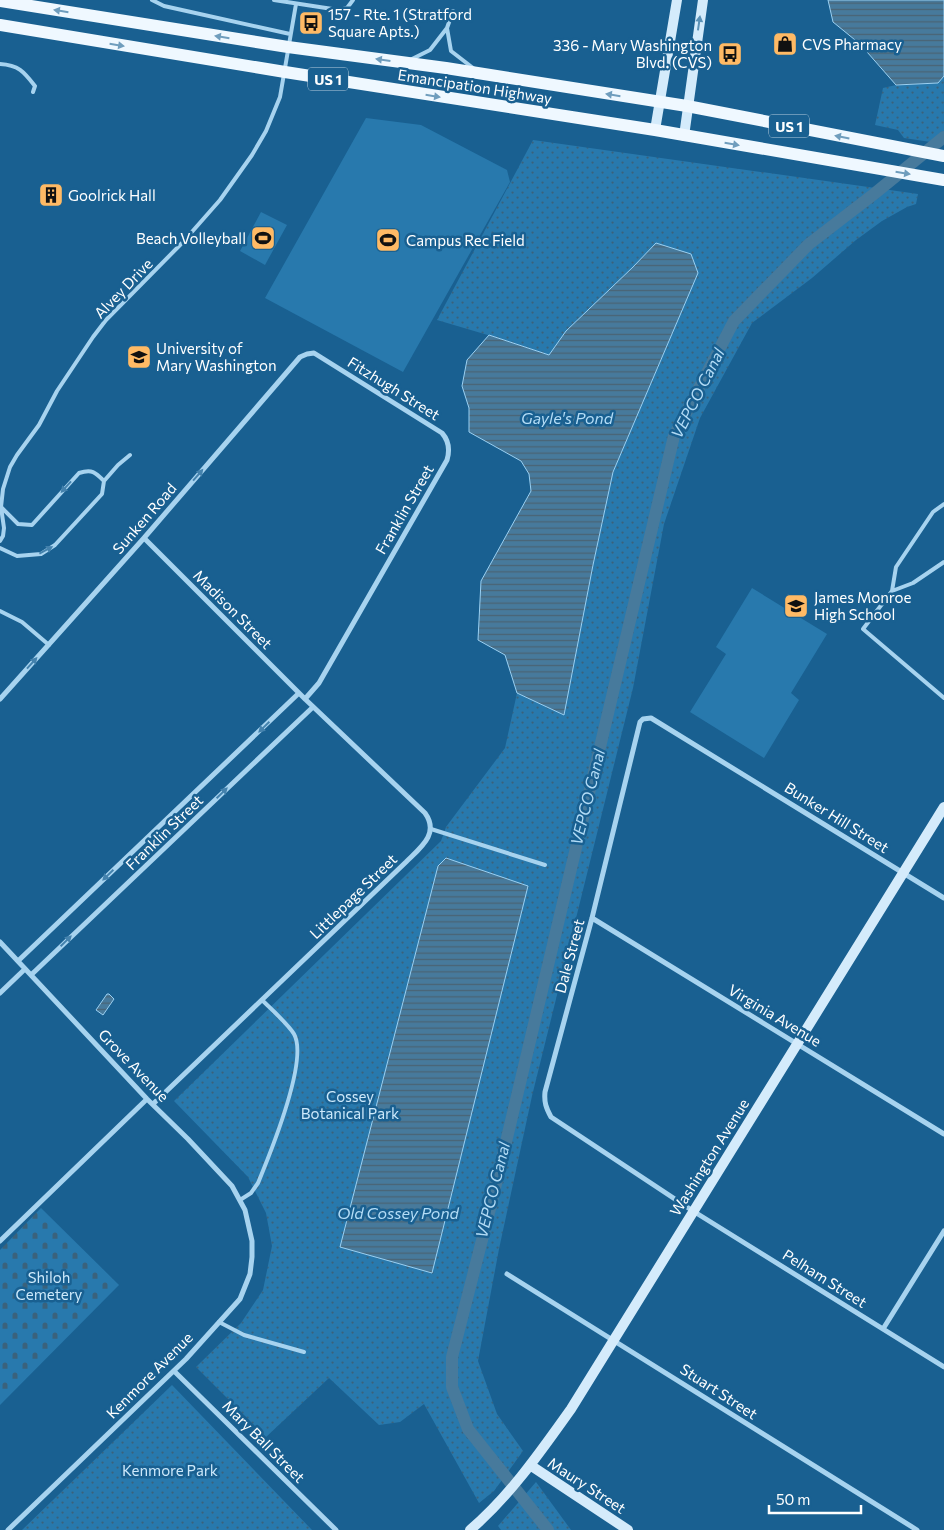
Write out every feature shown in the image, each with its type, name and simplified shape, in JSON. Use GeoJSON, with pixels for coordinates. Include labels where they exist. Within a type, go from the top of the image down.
{"type":"FeatureCollection","features":[{"type":"Feature","properties":{"kind":"main road","name":"Emancipation Highway"},"geometry":{"type":"LineString","coordinates":[[0,1],[288,47],[688,106],[944,156]]}},
{"type":"Feature","properties":{"kind":"main road","name":"Emancipation Highway"},"geometry":{"type":"LineString","coordinates":[[0,25],[286,67],[944,180]]}},
{"type":"Feature","properties":{"kind":"street"},"geometry":{"type":"LineString","coordinates":[[656,130],[677,0]]}},
{"type":"Feature","properties":{"kind":"street"},"geometry":{"type":"LineString","coordinates":[[684,136],[703,0]]}},
{"type":"Feature","properties":{"kind":"street","name":"Fitzhugh Street"},"geometry":{"type":"LineString","coordinates":[[307,354],[319,355],[442,432],[449,446],[447,460]]}},
{"type":"Feature","properties":{"kind":"street","name":"Sunken Road"},"geometry":{"type":"LineString","coordinates":[[0,699],[144,538],[300,356],[307,354]]}},
{"type":"Feature","properties":{"kind":"street","name":"Franklin Street"},"geometry":{"type":"LineString","coordinates":[[305,699],[319,683],[447,460]]}},
{"type":"Feature","properties":{"kind":"street","name":"Madison Street"},"geometry":{"type":"LineString","coordinates":[[144,538],[305,699]]}},
{"type":"Feature","properties":{"kind":"street","name":"Franklin Street"},"geometry":{"type":"LineString","coordinates":[[18,961],[299,693]]}},
{"type":"Feature","properties":{"kind":"street"},"geometry":{"type":"LineString","coordinates":[[305,699],[425,813],[431,829]]}},
{"type":"Feature","properties":{"kind":"street","name":"Franklin Street"},"geometry":{"type":"LineString","coordinates":[[31,975],[313,707]]}},
{"type":"Feature","properties":{"kind":"street","name":"Dale Street"},"geometry":{"type":"LineString","coordinates":[[693,1211],[551,1116],[546,1109],[544,1101],[592,918],[640,722],[643,719],[651,718],[717,758]]}},
{"type":"Feature","properties":{"kind":"street","name":"Bunker Hill Street"},"geometry":{"type":"LineString","coordinates":[[717,758],[944,898]]}},
{"type":"Feature","properties":{"kind":"street","name":"Washington Avenue"},"geometry":{"type":"LineString","coordinates":[[470,1530],[488,1515],[520,1478],[571,1408],[944,807]]}},
{"type":"Feature","properties":{"kind":"street","name":"Littlepage Street"},"geometry":{"type":"LineString","coordinates":[[153,1104],[406,862],[427,841],[431,829]]}},
{"type":"Feature","properties":{"kind":"street","name":"Virginia Avenue"},"geometry":{"type":"LineString","coordinates":[[592,918],[944,1134]]}},
{"type":"Feature","properties":{"kind":"street","name":"Grove Avenue"},"geometry":{"type":"LineString","coordinates":[[0,942],[232,1186],[245,1210]]}},
{"type":"Feature","properties":{"kind":"street"},"geometry":{"type":"LineString","coordinates":[[0,993],[25,969]]}},
{"type":"Feature","properties":{"kind":"street"},"geometry":{"type":"LineString","coordinates":[[0,1241],[147,1098]]}},
{"type":"Feature","properties":{"kind":"street","name":"Kenmore Avenue"},"geometry":{"type":"LineString","coordinates":[[8,1530],[174,1371],[240,1299],[250,1274],[252,1257],[252,1241],[245,1210]]}},
{"type":"Feature","properties":{"kind":"street","name":"Pelham Street"},"geometry":{"type":"LineString","coordinates":[[693,1211],[944,1367]]}},
{"type":"Feature","properties":{"kind":"street"},"geometry":{"type":"LineString","coordinates":[[883,1329],[944,1231]]}},
{"type":"Feature","properties":{"kind":"street","name":"Stuart Street"},"geometry":{"type":"LineString","coordinates":[[507,1274],[786,1450],[917,1530]]}},
{"type":"Feature","properties":{"kind":"street","name":"Mary Ball Street"},"geometry":{"type":"LineString","coordinates":[[174,1371],[336,1530]]}},
{"type":"Feature","properties":{"kind":"street","name":"Maury Street"},"geometry":{"type":"LineString","coordinates":[[530,1465],[628,1530]]}},
{"type":"Feature","properties":{"kind":"street","name":"Washington Avenue"},"geometry":{"type":"LineString","coordinates":[[483,1530],[488,1515]]}},
{"type":"Feature","properties":{"kind":"lane"},"geometry":{"type":"LineString","coordinates":[[152,0],[164,6],[290,34]]}},
{"type":"Feature","properties":{"kind":"lane"},"geometry":{"type":"LineString","coordinates":[[274,0],[338,10],[346,8],[353,0]]}},
{"type":"Feature","properties":{"kind":"lane","name":"Alvey Drive"},"geometry":{"type":"LineString","coordinates":[[0,541],[4,528],[1,507],[3,489],[10,467],[39,425],[57,390],[106,320],[183,242],[220,200],[252,155],[266,131],[280,97],[296,4]]}},
{"type":"Feature","properties":{"kind":"lane"},"geometry":{"type":"LineString","coordinates":[[404,63],[430,50],[447,28],[453,11]]}},
{"type":"Feature","properties":{"kind":"lane"},"geometry":{"type":"LineString","coordinates":[[447,28],[452,51],[481,74]]}},
{"type":"Feature","properties":{"kind":"lane"},"geometry":{"type":"LineString","coordinates":[[0,64],[24,71],[35,86],[33,92]]}},
{"type":"Feature","properties":{"kind":"lane"},"geometry":{"type":"LineString","coordinates":[[0,548],[17,556],[41,554],[56,545],[102,494],[104,480],[130,455]]}},
{"type":"Feature","properties":{"kind":"lane"},"geometry":{"type":"LineString","coordinates":[[1,507],[18,524],[32,525],[79,473],[89,470],[94,471],[104,480]]}},
{"type":"Feature","properties":{"kind":"lane"},"geometry":{"type":"LineString","coordinates":[[944,504],[933,512],[896,567],[892,591],[863,629],[944,698]]}},
{"type":"Feature","properties":{"kind":"lane"},"geometry":{"type":"LineString","coordinates":[[892,591],[912,583],[944,562]]}},
{"type":"Feature","properties":{"kind":"lane"},"geometry":{"type":"LineString","coordinates":[[0,611],[22,622],[49,644]]}},
{"type":"Feature","properties":{"kind":"lane"},"geometry":{"type":"LineString","coordinates":[[431,829],[545,865]]}},
{"type":"Feature","properties":{"kind":"lane"},"geometry":{"type":"LineString","coordinates":[[240,1200],[251,1193],[258,1183],[285,1112],[297,1062],[295,1034],[262,1000]]}},
{"type":"Feature","properties":{"kind":"lane"},"geometry":{"type":"LineString","coordinates":[[219,1322],[244,1335],[304,1352]]}},
{"type":"Feature","properties":{"kind":"green space"},"geometry":{"type":"Polygon","coordinates":[[[944,76],[944,144],[904,138],[898,130],[875,125],[883,88],[896,85],[938,83],[944,76]]]}},
{"type":"Feature","properties":{"kind":"green space","name":"Campus Rec Field"},"geometry":{"type":"Polygon","coordinates":[[[366,118],[421,125],[507,170],[510,182],[403,372],[265,298],[366,118]]]}},
{"type":"Feature","properties":{"kind":"green space","name":"Cossey Botanical Park"},"geometry":{"type":"Polygon","coordinates":[[[533,140],[918,194],[916,204],[882,221],[856,240],[812,278],[752,323],[700,418],[664,524],[633,688],[532,1096],[499,1249],[478,1361],[497,1414],[523,1451],[494,1491],[479,1503],[424,1404],[400,1422],[379,1425],[329,1378],[266,1437],[196,1367],[241,1323],[263,1290],[272,1246],[266,1213],[248,1177],[174,1101],[441,841],[446,827],[505,748],[517,693],[563,714],[613,472],[678,320],[656,243],[566,331],[549,355],[437,320],[533,140]]]}},
{"type":"Feature","properties":{"kind":"green space","name":"Beach Volleyball"},"geometry":{"type":"Polygon","coordinates":[[[261,212],[287,225],[265,265],[240,251],[261,212]]]}},
{"type":"Feature","properties":{"kind":"green space"},"geometry":{"type":"Polygon","coordinates":[[[752,588],[827,634],[791,693],[799,700],[764,758],[690,712],[726,654],[716,647],[752,588]]]}},
{"type":"Feature","properties":{"kind":"green space","name":"Shiloh Cemetery"},"geometry":{"type":"Polygon","coordinates":[[[41,1208],[119,1285],[0,1405],[0,1250],[41,1208]]]}},
{"type":"Feature","properties":{"kind":"green space","name":"Kenmore Park"},"geometry":{"type":"Polygon","coordinates":[[[172,1385],[312,1530],[22,1530],[172,1385]]]}},
{"type":"Feature","properties":{"kind":"green space"},"geometry":{"type":"Polygon","coordinates":[[[536,1482],[571,1530],[501,1530],[498,1526],[536,1482]]]}},
{"type":"Feature","properties":{"kind":"water"},"geometry":{"type":"Polygon","coordinates":[[[828,0],[944,0],[944,76],[938,83],[896,85],[860,44],[833,22],[828,0]]]}},
{"type":"Feature","properties":{"kind":"water","name":"Gayle's Pond"},"geometry":{"type":"Polygon","coordinates":[[[656,243],[691,254],[698,273],[613,472],[564,715],[517,693],[505,655],[478,640],[481,581],[531,491],[529,474],[521,461],[469,432],[469,408],[462,386],[467,360],[489,335],[549,355],[566,331],[656,243]]]}},
{"type":"Feature","properties":{"kind":"water","name":"Old Cossey Pond"},"geometry":{"type":"Polygon","coordinates":[[[446,858],[528,886],[432,1273],[340,1247],[438,866],[446,858]]]}},
{"type":"Feature","properties":{"kind":"water"},"geometry":{"type":"Polygon","coordinates":[[[107,994],[114,999],[103,1015],[96,1010],[107,994]]]}},
{"type":"Feature","properties":{"kind":"waterway","name":"VEPCO Canal"},"geometry":{"type":"LineString","coordinates":[[548,1530],[468,1429],[452,1387],[452,1357],[491,1205],[674,436],[734,321],[809,244],[944,137]]}},
{"type":"Feature","properties":{"kind":"place","name":"157 - Rte. 1 (Stratford Square Apts.)"},"geometry":{"type":"Point","coordinates":[311,23]}},
{"type":"Feature","properties":{"kind":"place","name":"CVS Pharmacy"},"geometry":{"type":"Point","coordinates":[785,44]}},
{"type":"Feature","properties":{"kind":"place","name":"336 - Mary Washington Blvd. (CVS)"},"geometry":{"type":"Point","coordinates":[730,54]}},
{"type":"Feature","properties":{"kind":"place","name":"Goolrick Hall"},"geometry":{"type":"Point","coordinates":[51,195]}},
{"type":"Feature","properties":{"kind":"place","name":"Beach Volleyball"},"geometry":{"type":"Point","coordinates":[263,238]}},
{"type":"Feature","properties":{"kind":"place","name":"Campus Rec Field"},"geometry":{"type":"Point","coordinates":[388,240]}},
{"type":"Feature","properties":{"kind":"place","name":"University of Mary Washington"},"geometry":{"type":"Point","coordinates":[139,357]}},
{"type":"Feature","properties":{"kind":"place","name":"James Monroe High School"},"geometry":{"type":"Point","coordinates":[796,606]}}]}
